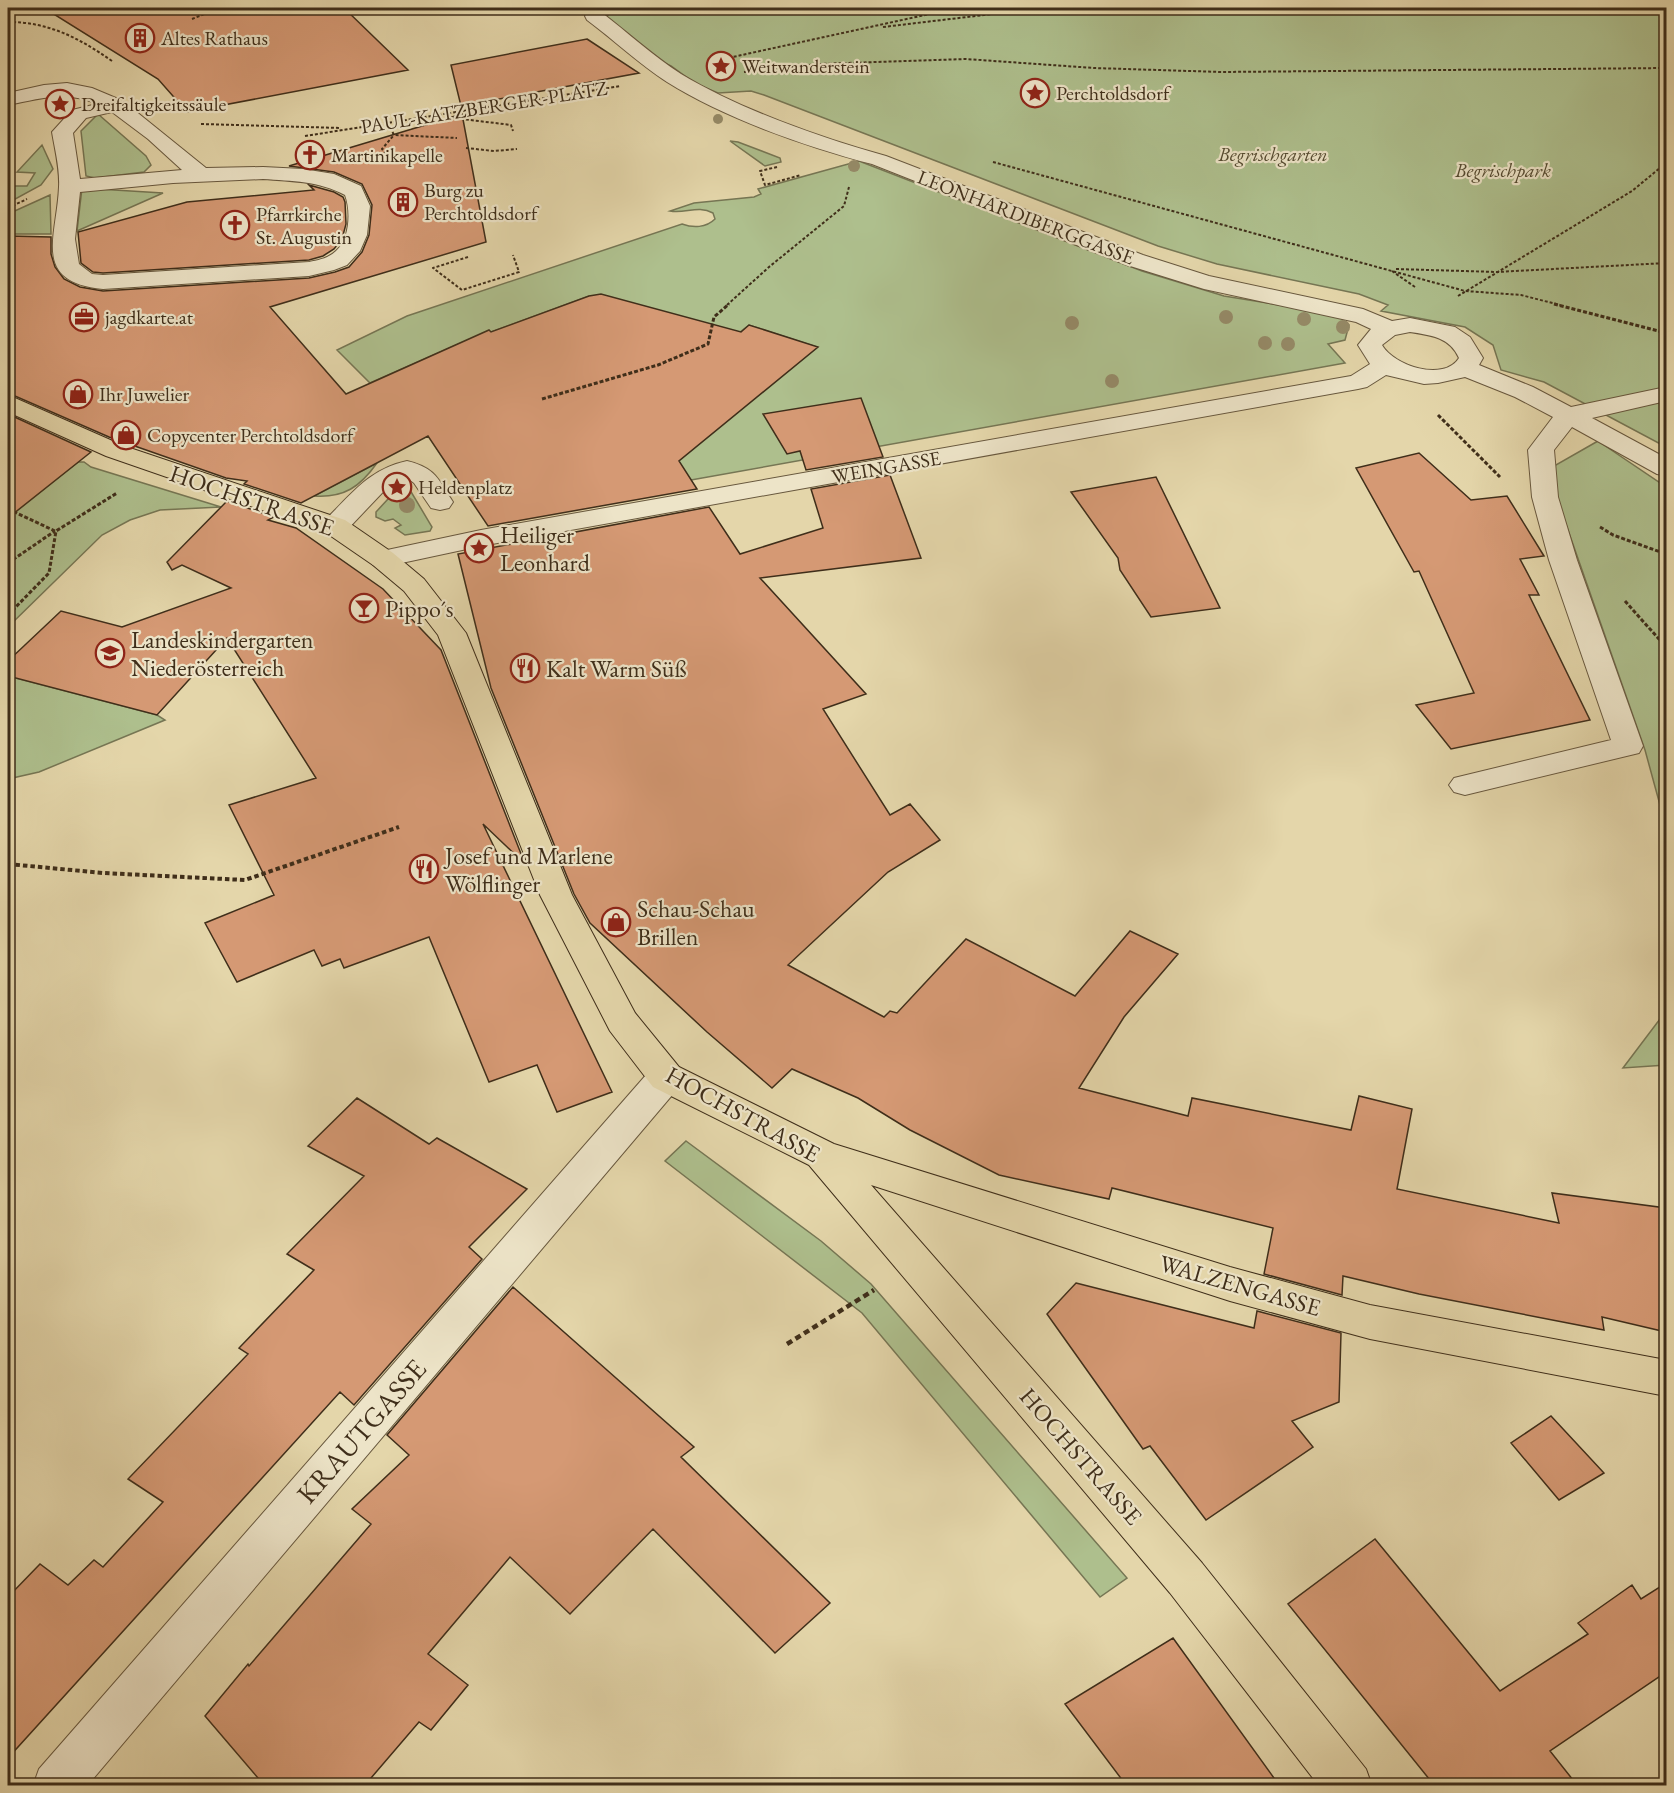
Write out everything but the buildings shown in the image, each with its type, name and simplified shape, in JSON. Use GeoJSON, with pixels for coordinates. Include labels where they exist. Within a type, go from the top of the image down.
{"type":"FeatureCollection","features":[{"type":"Feature","properties":{"kind":"main road","name":"HOCHSTRASSE"},"geometry":{"type":"LineString","coordinates":[[8,403],[115,451],[335,526],[383,559],[414,585],[452,633],[556,895],[622,1022],[666,1077],[822,1155],[1186,1578],[1349,1785]]}},
{"type":"Feature","properties":{"kind":"main road","name":"WALZENGASSE"},"geometry":{"type":"LineString","coordinates":[[822,1155],[1230,1284],[1370,1322],[1666,1378]]}},
{"type":"Feature","properties":{"kind":"street","name":"LEONHARDIBERGGASSE"},"geometry":{"type":"LineString","coordinates":[[594,16],[673,76],[718,102],[839,149],[879,160],[1135,260],[1204,282],[1363,316],[1389,329]]}},
{"type":"Feature","properties":{"kind":"street"},"geometry":{"type":"LineString","coordinates":[[8,99],[65,89],[83,90],[116,105],[200,174]]}},
{"type":"Feature","properties":{"kind":"street"},"geometry":{"type":"LineString","coordinates":[[70,187],[200,174],[295,174],[345,184],[354,192],[360,216],[352,248],[347,255],[338,260],[309,269],[103,282],[85,280],[74,275],[65,257],[63,231],[70,187],[62,132],[79,114],[116,105]]}},
{"type":"Feature","properties":{"kind":"street"},"geometry":{"type":"LineString","coordinates":[[1410,326],[1432,328],[1453,335],[1467,346],[1471,358],[1465,368],[1442,376],[1412,375],[1385,365],[1374,355],[1370,345],[1376,335],[1389,329],[1410,326]]}},
{"type":"Feature","properties":{"kind":"street","name":"WEINGASSE"},"geometry":{"type":"LineString","coordinates":[[383,559],[481,538],[1358,382],[1385,365]]}},
{"type":"Feature","properties":{"kind":"street"},"geometry":{"type":"LineString","coordinates":[[1465,368],[1524,392],[1666,468]]}},
{"type":"Feature","properties":{"kind":"street"},"geometry":{"type":"LineString","coordinates":[[1465,785],[1628,746],[1563,560],[1545,496],[1541,450],[1568,415],[1666,394]]}},
{"type":"Feature","properties":{"kind":"street"},"geometry":{"type":"LineString","coordinates":[[335,526],[388,474],[401,468],[418,472],[440,502]]}},
{"type":"Feature","properties":{"kind":"street","name":"KRAUTGASSE"},"geometry":{"type":"LineString","coordinates":[[56,1785],[666,1077]]}},
{"type":"Feature","properties":{"kind":"path"},"geometry":{"type":"LineString","coordinates":[[192,19],[219,8]]}},
{"type":"Feature","properties":{"kind":"path"},"geometry":{"type":"LineString","coordinates":[[673,76],[705,63],[957,8]]}},
{"type":"Feature","properties":{"kind":"path"},"geometry":{"type":"LineString","coordinates":[[861,29],[1043,8]]}},
{"type":"Feature","properties":{"kind":"path"},"geometry":{"type":"LineString","coordinates":[[673,76],[818,64],[966,58],[1094,68],[1222,72],[1666,68]]}},
{"type":"Feature","properties":{"kind":"path","name":"PAUL-KATZBERGER-PLATZ"},"geometry":{"type":"LineString","coordinates":[[304,136],[441,116],[673,76]]}},
{"type":"Feature","properties":{"kind":"path"},"geometry":{"type":"LineString","coordinates":[[441,116],[511,125],[513,130]]}},
{"type":"Feature","properties":{"kind":"path"},"geometry":{"type":"LineString","coordinates":[[197,124],[229,123],[350,129]]}},
{"type":"Feature","properties":{"kind":"path"},"geometry":{"type":"LineString","coordinates":[[388,123],[394,135]]}},
{"type":"Feature","properties":{"kind":"path"},"geometry":{"type":"LineString","coordinates":[[394,135],[457,138]]}},
{"type":"Feature","properties":{"kind":"path"},"geometry":{"type":"LineString","coordinates":[[389,158],[382,149],[394,135]]}},
{"type":"Feature","properties":{"kind":"path"},"geometry":{"type":"LineString","coordinates":[[466,148],[494,151],[517,149]]}},
{"type":"Feature","properties":{"kind":"path"},"geometry":{"type":"LineString","coordinates":[[542,399],[658,365],[708,344],[714,317],[769,267],[844,206],[850,182],[856,172],[879,160]]}},
{"type":"Feature","properties":{"kind":"path"},"geometry":{"type":"LineString","coordinates":[[985,160],[1200,220],[1389,268],[1465,291],[1521,295],[1666,333]]}},
{"type":"Feature","properties":{"kind":"path"},"geometry":{"type":"LineString","coordinates":[[1450,302],[1632,191],[1666,163]]}},
{"type":"Feature","properties":{"kind":"path"},"geometry":{"type":"LineString","coordinates":[[786,164],[760,171],[765,185],[806,173]]}},
{"type":"Feature","properties":{"kind":"path"},"geometry":{"type":"LineString","coordinates":[[468,257],[433,268],[462,290],[519,272],[513,255]]}},
{"type":"Feature","properties":{"kind":"path"},"geometry":{"type":"LineString","coordinates":[[1389,268],[1497,272],[1666,263]]}},
{"type":"Feature","properties":{"kind":"path"},"geometry":{"type":"LineString","coordinates":[[1661,264],[1666,278]]}},
{"type":"Feature","properties":{"kind":"path"},"geometry":{"type":"LineString","coordinates":[[1434,411],[1497,476],[1545,496],[1614,535],[1666,554]]}},
{"type":"Feature","properties":{"kind":"path"},"geometry":{"type":"LineString","coordinates":[[8,563],[158,467]]}},
{"type":"Feature","properties":{"kind":"path"},"geometry":{"type":"LineString","coordinates":[[8,509],[56,531]]}},
{"type":"Feature","properties":{"kind":"path"},"geometry":{"type":"LineString","coordinates":[[8,615],[50,573],[56,531]]}},
{"type":"Feature","properties":{"kind":"path"},"geometry":{"type":"LineString","coordinates":[[8,864],[103,873],[245,880],[399,827]]}},
{"type":"Feature","properties":{"kind":"path"},"geometry":{"type":"LineString","coordinates":[[787,1344],[834,1315]]}},
{"type":"Feature","properties":{"kind":"green space","name":"Begrischpark"},"geometry":{"type":"Polygon","coordinates":[[[598,8],[1666,8],[1666,447],[1544,382],[1501,370],[1493,345],[1465,327],[1381,311],[1388,305],[1359,294],[1217,264],[1158,246],[764,95],[751,91],[718,93],[696,84],[671,66],[659,61],[605,19],[608,15],[598,8]]]}},
{"type":"Feature","properties":{"kind":"green space"},"geometry":{"type":"Polygon","coordinates":[[[98,114],[146,156],[151,165],[144,172],[95,178],[86,176],[81,131],[98,114]]]}},
{"type":"Feature","properties":{"kind":"green space"},"geometry":{"type":"Polygon","coordinates":[[[730,141],[780,158],[781,162],[765,166],[730,141]]]}},
{"type":"Feature","properties":{"kind":"green space"},"geometry":{"type":"Polygon","coordinates":[[[42,145],[53,169],[41,185],[8,203],[8,186],[27,186],[35,173],[17,172],[42,145]]]}},
{"type":"Feature","properties":{"kind":"green space"},"geometry":{"type":"Polygon","coordinates":[[[859,161],[1142,271],[1224,296],[1316,311],[1341,318],[1349,325],[1345,340],[1328,344],[1345,363],[691,480],[654,477],[817,347],[749,325],[690,371],[589,296],[461,343],[370,383],[337,350],[407,316],[682,224],[699,226],[715,219],[713,213],[702,210],[670,211],[694,203],[754,197],[761,194],[758,189],[859,161]]]}},
{"type":"Feature","properties":{"kind":"green space"},"geometry":{"type":"Polygon","coordinates":[[[82,188],[163,193],[77,231],[82,188]]]}},
{"type":"Feature","properties":{"kind":"green space"},"geometry":{"type":"Polygon","coordinates":[[[50,195],[51,234],[8,234],[8,214],[50,195]]]}},
{"type":"Feature","properties":{"kind":"green space"},"geometry":{"type":"Polygon","coordinates":[[[1598,441],[1666,487],[1666,827],[1645,750],[1547,470],[1598,441]]]}},
{"type":"Feature","properties":{"kind":"green space"},"geometry":{"type":"Polygon","coordinates":[[[78,462],[84,462],[91,467],[221,507],[160,510],[130,520],[102,535],[8,627],[8,499],[26,503],[78,462]]]}},
{"type":"Feature","properties":{"kind":"green space"},"geometry":{"type":"Polygon","coordinates":[[[377,463],[358,485],[343,493],[314,496],[377,463]]]}},
{"type":"Feature","properties":{"kind":"green space"},"geometry":{"type":"Polygon","coordinates":[[[407,485],[432,527],[430,531],[405,535],[395,528],[401,525],[393,519],[385,521],[376,517],[376,512],[400,486],[407,485]]]}},
{"type":"Feature","properties":{"kind":"green space"},"geometry":{"type":"Polygon","coordinates":[[[8,676],[157,715],[165,720],[39,772],[8,779],[8,676]]]}},
{"type":"Feature","properties":{"kind":"green space"},"geometry":{"type":"Polygon","coordinates":[[[1666,1011],[1666,1065],[1623,1068],[1666,1011]]]}},
{"type":"Feature","properties":{"kind":"green space"},"geometry":{"type":"Polygon","coordinates":[[[686,1141],[821,1241],[871,1284],[1127,1578],[1100,1597],[862,1313],[665,1161],[686,1141]]]}},
{"type":"Feature","properties":{"kind":"place","name":"Altes Rathaus"},"geometry":{"type":"Point","coordinates":[140,38]}},
{"type":"Feature","properties":{"kind":"place","name":"Weitwanderstein"},"geometry":{"type":"Point","coordinates":[721,66]}},
{"type":"Feature","properties":{"kind":"place","name":"Perchtoldsdorf"},"geometry":{"type":"Point","coordinates":[1035,93]}},
{"type":"Feature","properties":{"kind":"place","name":"Dreifaltigkeitssäule"},"geometry":{"type":"Point","coordinates":[60,104]}},
{"type":"Feature","properties":{"kind":"place","name":"Martinikapelle"},"geometry":{"type":"Point","coordinates":[310,155]}},
{"type":"Feature","properties":{"kind":"place","name":"Burg zu Perchtoldsdorf"},"geometry":{"type":"Point","coordinates":[403,202]}},
{"type":"Feature","properties":{"kind":"place","name":"Pfarrkirche St. Augustin"},"geometry":{"type":"Point","coordinates":[235,225]}},
{"type":"Feature","properties":{"kind":"place","name":"jagdkarte.at"},"geometry":{"type":"Point","coordinates":[84,317]}},
{"type":"Feature","properties":{"kind":"place","name":"Ihr Juwelier"},"geometry":{"type":"Point","coordinates":[78,394]}},
{"type":"Feature","properties":{"kind":"place","name":"Copycenter Perchtoldsdorf"},"geometry":{"type":"Point","coordinates":[126,435]}},
{"type":"Feature","properties":{"kind":"place","name":"Heldenplatz"},"geometry":{"type":"Point","coordinates":[397,487]}},
{"type":"Feature","properties":{"kind":"place","name":"Heiliger Leonhard"},"geometry":{"type":"Point","coordinates":[479,548]}},
{"type":"Feature","properties":{"kind":"place","name":"Pippo´s"},"geometry":{"type":"Point","coordinates":[364,608]}},
{"type":"Feature","properties":{"kind":"place","name":"Landeskindergarten Niederösterreich"},"geometry":{"type":"Point","coordinates":[110,653]}},
{"type":"Feature","properties":{"kind":"place","name":"Kalt Warm Süß"},"geometry":{"type":"Point","coordinates":[525,668]}},
{"type":"Feature","properties":{"kind":"place","name":"Josef und Marlene Wölflinger"},"geometry":{"type":"Point","coordinates":[424,869]}},
{"type":"Feature","properties":{"kind":"place","name":"Schau-Schau Brillen"},"geometry":{"type":"Point","coordinates":[616,922]}},
{"type":"Feature","properties":{"kind":"park label","name":"Begrischgarten"},"geometry":{"type":"Point","coordinates":[1273,154]}}]}
